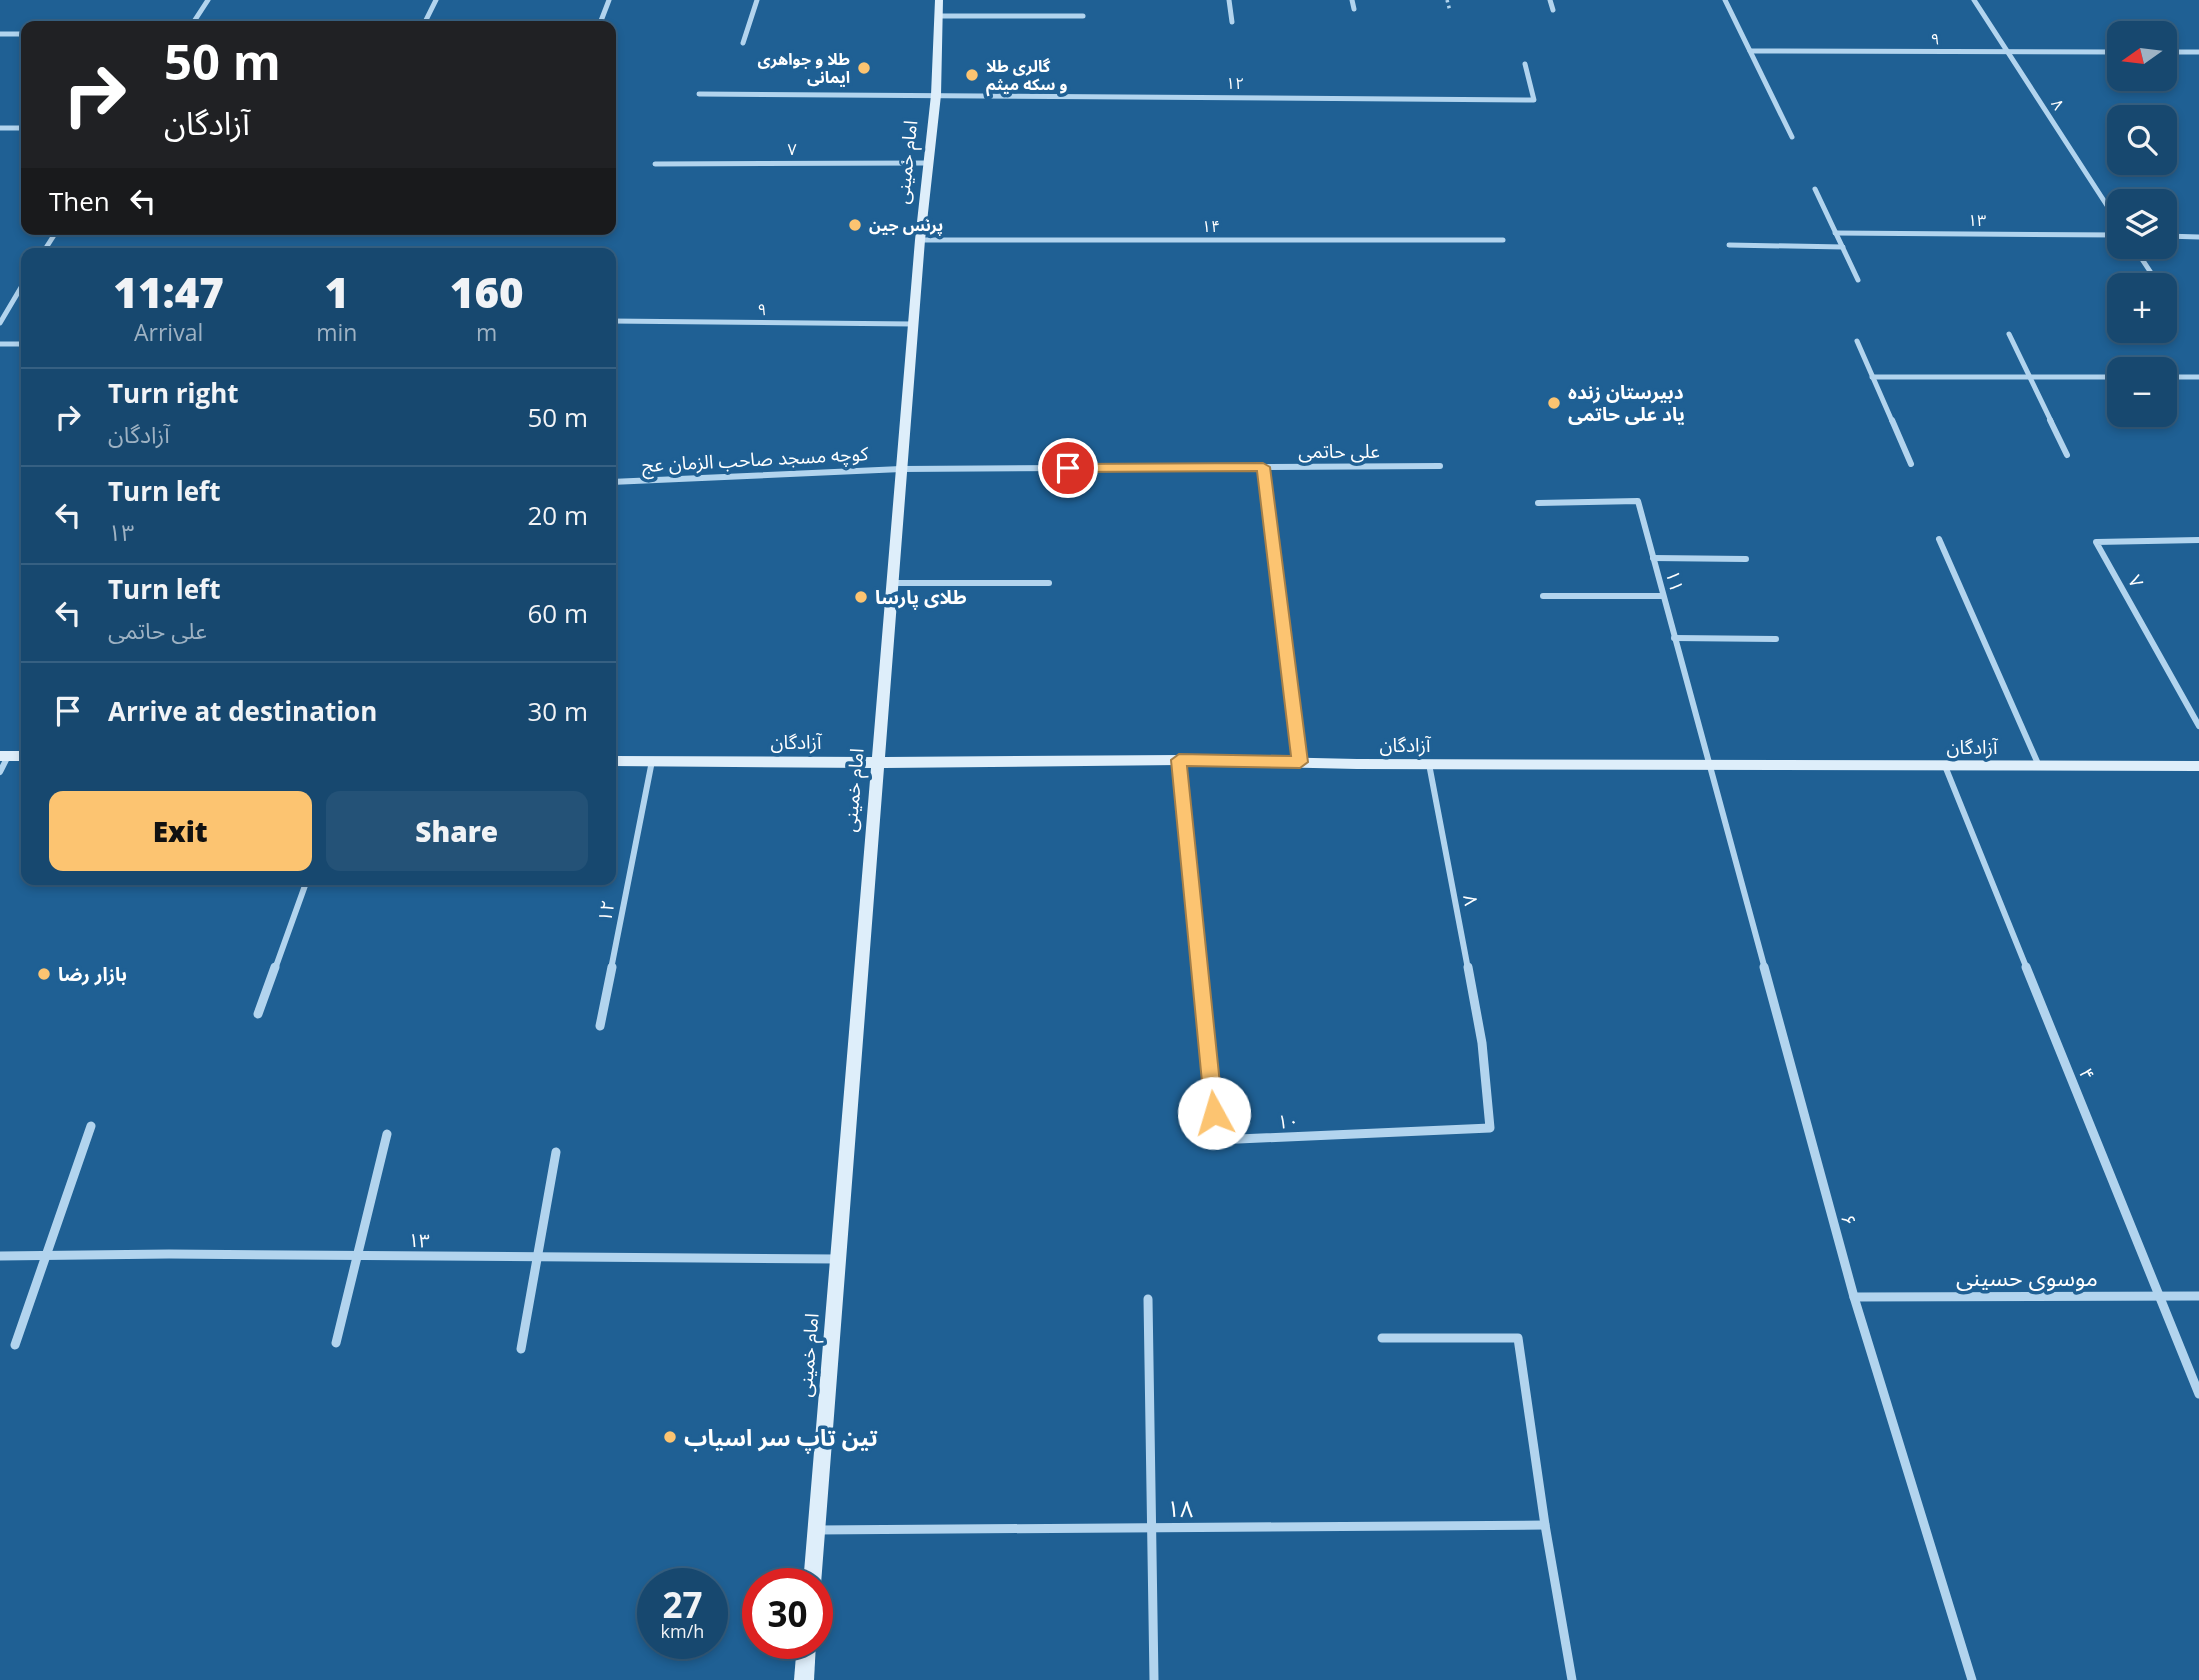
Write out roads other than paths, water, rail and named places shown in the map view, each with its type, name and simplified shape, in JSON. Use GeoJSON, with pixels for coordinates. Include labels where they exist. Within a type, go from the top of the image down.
{"type":"FeatureCollection","features":[{"type":"Feature","properties":{"kind":"main road","name":"امام خمینی"},"geometry":{"type":"LineString","coordinates":[[813,1568],[920,240],[936,95],[939,0]]}},
{"type":"Feature","properties":{"kind":"main road","name":"آزادگان"},"geometry":{"type":"LineString","coordinates":[[616,761],[1179,760],[1429,764],[2199,766]]}},
{"type":"Feature","properties":{"kind":"main road"},"geometry":{"type":"LineString","coordinates":[[804,1680],[806,1659]]}},
{"type":"Feature","properties":{"kind":"street"},"geometry":{"type":"LineString","coordinates":[[194,21],[208,0]]}},
{"type":"Feature","properties":{"kind":"street"},"geometry":{"type":"LineString","coordinates":[[425,21],[436,0]]}},
{"type":"Feature","properties":{"kind":"street"},"geometry":{"type":"LineString","coordinates":[[601,21],[609,0]]}},
{"type":"Feature","properties":{"kind":"street"},"geometry":{"type":"LineString","coordinates":[[743,43],[757,0]]}},
{"type":"Feature","properties":{"kind":"street"},"geometry":{"type":"LineString","coordinates":[[1229,0],[1232,22]]}},
{"type":"Feature","properties":{"kind":"street"},"geometry":{"type":"LineString","coordinates":[[1352,0],[1354,9]]}},
{"type":"Feature","properties":{"kind":"street"},"geometry":{"type":"LineString","coordinates":[[1549,0],[1553,10]]}},
{"type":"Feature","properties":{"kind":"street"},"geometry":{"type":"LineString","coordinates":[[1725,0],[1792,137]]}},
{"type":"Feature","properties":{"kind":"street","name":"۸"},"geometry":{"type":"LineString","coordinates":[[1974,0],[2107,205]]}},
{"type":"Feature","properties":{"kind":"street"},"geometry":{"type":"LineString","coordinates":[[938,16],[1083,16]]}},
{"type":"Feature","properties":{"kind":"street"},"geometry":{"type":"LineString","coordinates":[[0,34],[21,34]]}},
{"type":"Feature","properties":{"kind":"street","name":"۹"},"geometry":{"type":"LineString","coordinates":[[1750,51],[2107,52]]}},
{"type":"Feature","properties":{"kind":"street"},"geometry":{"type":"LineString","coordinates":[[2177,52],[2199,52]]}},
{"type":"Feature","properties":{"kind":"street","name":"۱۲"},"geometry":{"type":"LineString","coordinates":[[699,94],[1534,100],[1525,64]]}},
{"type":"Feature","properties":{"kind":"street"},"geometry":{"type":"LineString","coordinates":[[0,128],[21,128]]}},
{"type":"Feature","properties":{"kind":"street","name":"۷"},"geometry":{"type":"LineString","coordinates":[[656,164],[928,163]]}},
{"type":"Feature","properties":{"kind":"street"},"geometry":{"type":"LineString","coordinates":[[1815,189],[1858,280]]}},
{"type":"Feature","properties":{"kind":"street","name":"۱۳"},"geometry":{"type":"LineString","coordinates":[[1835,233],[2107,236]]}},
{"type":"Feature","properties":{"kind":"street"},"geometry":{"type":"LineString","coordinates":[[2177,236],[2199,237]]}},
{"type":"Feature","properties":{"kind":"street","name":"۱۴"},"geometry":{"type":"LineString","coordinates":[[920,240],[1503,240]]}},
{"type":"Feature","properties":{"kind":"street"},"geometry":{"type":"LineString","coordinates":[[1729,245],[1843,247]]}},
{"type":"Feature","properties":{"kind":"street"},"geometry":{"type":"LineString","coordinates":[[0,323],[21,287]]}},
{"type":"Feature","properties":{"kind":"street","name":"۹"},"geometry":{"type":"LineString","coordinates":[[616,321],[913,324]]}},
{"type":"Feature","properties":{"kind":"street"},"geometry":{"type":"LineString","coordinates":[[2009,334],[2067,455]]}},
{"type":"Feature","properties":{"kind":"street"},"geometry":{"type":"LineString","coordinates":[[1857,341],[1911,464]]}},
{"type":"Feature","properties":{"kind":"street"},"geometry":{"type":"LineString","coordinates":[[0,344],[21,344]]}},
{"type":"Feature","properties":{"kind":"street"},"geometry":{"type":"LineString","coordinates":[[1872,377],[2107,377]]}},
{"type":"Feature","properties":{"kind":"street"},"geometry":{"type":"LineString","coordinates":[[2177,377],[2199,377]]}},
{"type":"Feature","properties":{"kind":"street","name":"علی حاتمی"},"geometry":{"type":"LineString","coordinates":[[901,469],[1440,466]]}},
{"type":"Feature","properties":{"kind":"street"},"geometry":{"type":"LineString","coordinates":[[1263,467],[1300,762]]}},
{"type":"Feature","properties":{"kind":"street","name":"کوچه مسجد صاحب الزمان عج"},"geometry":{"type":"LineString","coordinates":[[616,482],[901,469]]}},
{"type":"Feature","properties":{"kind":"street","name":"۱۱"},"geometry":{"type":"LineString","coordinates":[[1538,503],[1638,501],[1707,765]]}},
{"type":"Feature","properties":{"kind":"street"},"geometry":{"type":"LineString","coordinates":[[1939,539],[2039,766]]}},
{"type":"Feature","properties":{"kind":"street","name":"۷"},"geometry":{"type":"LineString","coordinates":[[2199,540],[2096,542],[2199,726]]}},
{"type":"Feature","properties":{"kind":"street"},"geometry":{"type":"LineString","coordinates":[[1653,558],[1746,559]]}},
{"type":"Feature","properties":{"kind":"street"},"geometry":{"type":"LineString","coordinates":[[892,583],[1049,583]]}},
{"type":"Feature","properties":{"kind":"street"},"geometry":{"type":"LineString","coordinates":[[1543,596],[1662,596]]}},
{"type":"Feature","properties":{"kind":"street"},"geometry":{"type":"LineString","coordinates":[[1674,638],[1776,639]]}},
{"type":"Feature","properties":{"kind":"street"},"geometry":{"type":"LineString","coordinates":[[0,772],[4,756]]}},
{"type":"Feature","properties":{"kind":"street","name":"۱۰"},"geometry":{"type":"LineString","coordinates":[[1179,760],[1216,1140],[1490,1128],[1482,1042]]}},
{"type":"Feature","properties":{"kind":"street","name":"۱۲"},"geometry":{"type":"LineString","coordinates":[[600,1026],[652,761]]}},
{"type":"Feature","properties":{"kind":"street","name":"۸"},"geometry":{"type":"LineString","coordinates":[[1429,764],[1482,1042]]}},
{"type":"Feature","properties":{"kind":"street","name":"۶"},"geometry":{"type":"LineString","coordinates":[[1707,765],[1854,1297],[1972,1680]]}},
{"type":"Feature","properties":{"kind":"street","name":"۴"},"geometry":{"type":"LineString","coordinates":[[1945,766],[2157,1296],[2199,1394]]}},
{"type":"Feature","properties":{"kind":"street"},"geometry":{"type":"LineString","coordinates":[[258,1014],[305,885]]}},
{"type":"Feature","properties":{"kind":"street"},"geometry":{"type":"LineString","coordinates":[[15,1345],[91,1126]]}},
{"type":"Feature","properties":{"kind":"street"},"geometry":{"type":"LineString","coordinates":[[336,1343],[387,1134]]}},
{"type":"Feature","properties":{"kind":"street"},"geometry":{"type":"LineString","coordinates":[[521,1349],[556,1152]]}},
{"type":"Feature","properties":{"kind":"street","name":"۱۳"},"geometry":{"type":"LineString","coordinates":[[0,1256],[357,1255],[838,1259]]}},
{"type":"Feature","properties":{"kind":"street","name":"موسوی حسینی"},"geometry":{"type":"LineString","coordinates":[[1854,1297],[2199,1296]]}},
{"type":"Feature","properties":{"kind":"street"},"geometry":{"type":"LineString","coordinates":[[1148,1299],[1154,1680]]}},
{"type":"Feature","properties":{"kind":"street"},"geometry":{"type":"LineString","coordinates":[[1382,1338],[1518,1338],[1545,1525],[1573,1680]]}},
{"type":"Feature","properties":{"kind":"street","name":"۱۸"},"geometry":{"type":"LineString","coordinates":[[816,1530],[1545,1525]]}},
{"type":"Feature","properties":{"kind":"place","name":"طلا و جواهری ایمانی"},"geometry":{"type":"Point","coordinates":[864,68]}},
{"type":"Feature","properties":{"kind":"place","name":"گالری طلا و سکه میثم"},"geometry":{"type":"Point","coordinates":[972,75]}},
{"type":"Feature","properties":{"kind":"place","name":"پرنس جین"},"geometry":{"type":"Point","coordinates":[855,225]}},
{"type":"Feature","properties":{"kind":"place","name":"دبیرستان زنده یاد علی حاتمی"},"geometry":{"type":"Point","coordinates":[1554,403]}},
{"type":"Feature","properties":{"kind":"place","name":"طلای پارسا"},"geometry":{"type":"Point","coordinates":[861,597]}},
{"type":"Feature","properties":{"kind":"place","name":"بازار رضا"},"geometry":{"type":"Point","coordinates":[44,974]}},
{"type":"Feature","properties":{"kind":"place","name":"تین تاپ سر اسیاب"},"geometry":{"type":"Point","coordinates":[670,1437]}}]}
